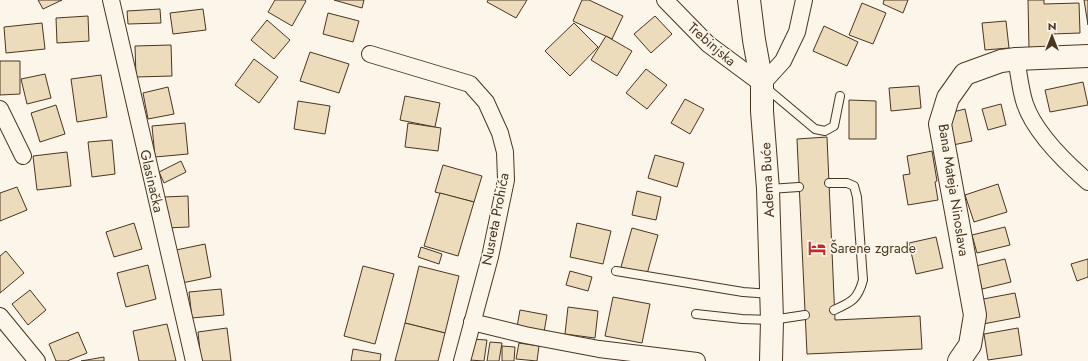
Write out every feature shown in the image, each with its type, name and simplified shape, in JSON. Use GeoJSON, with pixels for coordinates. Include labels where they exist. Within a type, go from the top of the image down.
{"type":"FeatureCollection","features":[{"type":"Feature","properties":{"kind":"street","name":"Glasinačka"},"geometry":{"type":"LineString","coordinates":[[111,0],[194,361]]}},
{"type":"Feature","properties":{"kind":"street","name":"Trebinjska"},"geometry":{"type":"LineString","coordinates":[[665,0],[708,44],[762,84]]}},
{"type":"Feature","properties":{"kind":"street","name":"Adema Buće"},"geometry":{"type":"LineString","coordinates":[[749,0],[762,84],[762,112],[768,190],[772,320],[770,361]]}},
{"type":"Feature","properties":{"kind":"street"},"geometry":{"type":"LineString","coordinates":[[762,84],[783,61],[797,32],[804,0]]}},
{"type":"Feature","properties":{"kind":"street","name":"Nusreta Prohića"},"geometry":{"type":"LineString","coordinates":[[370,54],[470,84],[486,102],[500,133],[505,152],[506,180],[490,257],[462,361]]}},
{"type":"Feature","properties":{"kind":"street","name":"Bana Mateja Ninoslava"},"geometry":{"type":"LineString","coordinates":[[959,361],[970,345],[975,314],[940,124],[948,98],[965,74],[1001,61],[1016,58],[1088,56]]}},
{"type":"Feature","properties":{"kind":"street"},"geometry":{"type":"LineString","coordinates":[[1016,58],[1025,104],[1035,124],[1059,154],[1088,182]]}},
{"type":"Feature","properties":{"kind":"street"},"geometry":{"type":"LineString","coordinates":[[0,109],[23,156]]}},
{"type":"Feature","properties":{"kind":"street"},"geometry":{"type":"LineString","coordinates":[[0,316],[37,361]]}},
{"type":"Feature","properties":{"kind":"street"},"geometry":{"type":"LineString","coordinates":[[472,322],[597,355],[697,361]]}},
{"type":"Feature","properties":{"kind":"lane"},"geometry":{"type":"LineString","coordinates":[[762,84],[816,129],[825,132],[834,126],[840,96]]}},
{"type":"Feature","properties":{"kind":"lane"},"geometry":{"type":"LineString","coordinates":[[829,183],[847,183],[854,186],[857,197],[863,280],[860,292],[852,302],[834,310]]}},
{"type":"Feature","properties":{"kind":"lane"},"geometry":{"type":"LineString","coordinates":[[768,190],[799,187]]}},
{"type":"Feature","properties":{"kind":"lane"},"geometry":{"type":"LineString","coordinates":[[616,271],[743,292],[771,294]]}},
{"type":"Feature","properties":{"kind":"lane"},"geometry":{"type":"LineString","coordinates":[[696,314],[742,319],[772,320],[805,315]]}},
{"type":"Feature","properties":{"kind":"building"},"geometry":{"type":"Polygon","coordinates":[[[38,0],[62,0],[43,9],[38,0]]]}},
{"type":"Feature","properties":{"kind":"building"},"geometry":{"type":"Polygon","coordinates":[[[275,0],[306,1],[292,26],[268,12],[275,0]]]}},
{"type":"Feature","properties":{"kind":"building"},"geometry":{"type":"Polygon","coordinates":[[[334,0],[364,0],[362,8],[334,0]]]}},
{"type":"Feature","properties":{"kind":"building"},"geometry":{"type":"Polygon","coordinates":[[[488,0],[527,0],[516,18],[487,2],[488,0]]]}},
{"type":"Feature","properties":{"kind":"building"},"geometry":{"type":"Polygon","coordinates":[[[582,0],[589,0],[623,16],[612,39],[573,21],[582,0]]]}},
{"type":"Feature","properties":{"kind":"building"},"geometry":{"type":"Polygon","coordinates":[[[884,0],[908,0],[903,13],[883,4],[884,0]]]}},
{"type":"Feature","properties":{"kind":"building"},"geometry":{"type":"Polygon","coordinates":[[[1028,0],[1044,0],[1044,4],[1079,3],[1080,33],[1052,34],[1052,48],[1029,49],[1028,0]]]}},
{"type":"Feature","properties":{"kind":"building"},"geometry":{"type":"Polygon","coordinates":[[[1084,0],[1088,0],[1088,25],[1084,0]]]}},
{"type":"Feature","properties":{"kind":"building"},"geometry":{"type":"Polygon","coordinates":[[[862,3],[886,13],[873,44],[849,35],[862,3]]]}},
{"type":"Feature","properties":{"kind":"building"},"geometry":{"type":"Polygon","coordinates":[[[160,9],[161,23],[128,24],[127,11],[160,9]]]}},
{"type":"Feature","properties":{"kind":"building"},"geometry":{"type":"Polygon","coordinates":[[[203,9],[206,30],[173,34],[170,13],[203,9]]]}},
{"type":"Feature","properties":{"kind":"building"},"geometry":{"type":"Polygon","coordinates":[[[328,13],[359,21],[353,42],[323,34],[328,13]]]}},
{"type":"Feature","properties":{"kind":"building"},"geometry":{"type":"Polygon","coordinates":[[[88,16],[89,41],[57,43],[56,18],[88,16]]]}},
{"type":"Feature","properties":{"kind":"building"},"geometry":{"type":"Polygon","coordinates":[[[655,16],[672,34],[651,53],[634,34],[655,16]]]}},
{"type":"Feature","properties":{"kind":"building"},"geometry":{"type":"Polygon","coordinates":[[[267,20],[290,40],[274,59],[251,40],[267,20]]]}},
{"type":"Feature","properties":{"kind":"building"},"geometry":{"type":"Polygon","coordinates":[[[1006,21],[1009,48],[985,50],[982,23],[1006,21]]]}},
{"type":"Feature","properties":{"kind":"building"},"geometry":{"type":"Polygon","coordinates":[[[42,23],[45,49],[6,53],[4,27],[42,23]]]}},
{"type":"Feature","properties":{"kind":"building"},"geometry":{"type":"Polygon","coordinates":[[[574,23],[598,47],[570,76],[545,51],[574,23]]]}},
{"type":"Feature","properties":{"kind":"building"},"geometry":{"type":"Polygon","coordinates":[[[824,26],[858,42],[847,66],[813,51],[824,26]]]}},
{"type":"Feature","properties":{"kind":"building"},"geometry":{"type":"Polygon","coordinates":[[[606,36],[632,51],[617,76],[591,60],[606,36]]]}},
{"type":"Feature","properties":{"kind":"building"},"geometry":{"type":"Polygon","coordinates":[[[171,45],[172,76],[136,77],[135,46],[171,45]]]}},
{"type":"Feature","properties":{"kind":"building"},"geometry":{"type":"Polygon","coordinates":[[[310,52],[349,64],[339,93],[300,81],[310,52]]]}},
{"type":"Feature","properties":{"kind":"building"},"geometry":{"type":"Polygon","coordinates":[[[254,59],[278,77],[259,103],[235,85],[254,59]]]}},
{"type":"Feature","properties":{"kind":"building"},"geometry":{"type":"Polygon","coordinates":[[[0,61],[20,61],[20,94],[0,95],[0,61]]]}},
{"type":"Feature","properties":{"kind":"building"},"geometry":{"type":"Polygon","coordinates":[[[646,69],[667,85],[647,109],[626,93],[646,69]]]}},
{"type":"Feature","properties":{"kind":"building"},"geometry":{"type":"Polygon","coordinates":[[[45,74],[51,98],[27,104],[21,79],[45,74]]]}},
{"type":"Feature","properties":{"kind":"building"},"geometry":{"type":"Polygon","coordinates":[[[101,75],[107,117],[77,122],[71,79],[101,75]]]}},
{"type":"Feature","properties":{"kind":"building"},"geometry":{"type":"Polygon","coordinates":[[[1083,82],[1088,105],[1050,112],[1045,90],[1083,82]]]}},
{"type":"Feature","properties":{"kind":"building"},"geometry":{"type":"Polygon","coordinates":[[[919,86],[921,108],[891,111],[889,88],[919,86]]]}},
{"type":"Feature","properties":{"kind":"building"},"geometry":{"type":"Polygon","coordinates":[[[168,87],[174,114],[148,119],[143,93],[168,87]]]}},
{"type":"Feature","properties":{"kind":"building"},"geometry":{"type":"Polygon","coordinates":[[[405,96],[440,103],[435,127],[400,120],[405,96]]]}},
{"type":"Feature","properties":{"kind":"building"},"geometry":{"type":"Polygon","coordinates":[[[685,99],[704,109],[690,134],[671,123],[685,99]]]}},
{"type":"Feature","properties":{"kind":"building"},"geometry":{"type":"Polygon","coordinates":[[[849,100],[876,101],[876,139],[849,139],[849,100]]]}},
{"type":"Feature","properties":{"kind":"building"},"geometry":{"type":"Polygon","coordinates":[[[298,101],[330,106],[325,134],[294,129],[298,101]]]}},
{"type":"Feature","properties":{"kind":"building"},"geometry":{"type":"Polygon","coordinates":[[[1001,104],[1006,125],[988,130],[982,109],[1001,104]]]}},
{"type":"Feature","properties":{"kind":"building"},"geometry":{"type":"Polygon","coordinates":[[[56,105],[65,134],[40,142],[31,113],[56,105]]]}},
{"type":"Feature","properties":{"kind":"building"},"geometry":{"type":"Polygon","coordinates":[[[965,109],[972,141],[953,145],[945,114],[965,109]]]}},
{"type":"Feature","properties":{"kind":"building"},"geometry":{"type":"Polygon","coordinates":[[[185,123],[188,154],[155,157],[152,126],[185,123]]]}},
{"type":"Feature","properties":{"kind":"building"},"geometry":{"type":"Polygon","coordinates":[[[408,123],[441,128],[438,151],[405,147],[408,123]]]}},
{"type":"Feature","properties":{"kind":"building","name":"Šarene zgrade"},"geometry":{"type":"Polygon","coordinates":[[[827,137],[835,320],[920,316],[922,349],[807,354],[797,139],[827,137]]]}},
{"type":"Feature","properties":{"kind":"building"},"geometry":{"type":"Polygon","coordinates":[[[112,140],[115,174],[92,177],[88,142],[112,140]]]}},
{"type":"Feature","properties":{"kind":"building"},"geometry":{"type":"Polygon","coordinates":[[[932,151],[937,181],[935,182],[938,200],[908,205],[903,175],[910,174],[907,156],[932,151]]]}},
{"type":"Feature","properties":{"kind":"building"},"geometry":{"type":"Polygon","coordinates":[[[67,152],[71,186],[37,190],[33,156],[67,152]]]}},
{"type":"Feature","properties":{"kind":"building"},"geometry":{"type":"Polygon","coordinates":[[[655,155],[684,163],[677,187],[648,178],[655,155]]]}},
{"type":"Feature","properties":{"kind":"building"},"geometry":{"type":"Polygon","coordinates":[[[181,161],[186,172],[164,183],[159,172],[181,161]]]}},
{"type":"Feature","properties":{"kind":"building"},"geometry":{"type":"Polygon","coordinates":[[[443,165],[482,176],[474,202],[435,192],[443,165]]]}},
{"type":"Feature","properties":{"kind":"building"},"geometry":{"type":"Polygon","coordinates":[[[998,184],[1007,212],[974,222],[965,195],[998,184]]]}},
{"type":"Feature","properties":{"kind":"building"},"geometry":{"type":"Polygon","coordinates":[[[17,187],[27,210],[0,221],[0,193],[17,187]]]}},
{"type":"Feature","properties":{"kind":"building"},"geometry":{"type":"Polygon","coordinates":[[[637,191],[661,197],[656,220],[632,215],[637,191]]]}},
{"type":"Feature","properties":{"kind":"building"},"geometry":{"type":"Polygon","coordinates":[[[440,193],[474,202],[458,256],[424,246],[440,193]]]}},
{"type":"Feature","properties":{"kind":"building"},"geometry":{"type":"Polygon","coordinates":[[[188,196],[189,227],[166,228],[164,197],[188,196]]]}},
{"type":"Feature","properties":{"kind":"building"},"geometry":{"type":"Polygon","coordinates":[[[134,223],[142,249],[114,257],[106,232],[134,223]]]}},
{"type":"Feature","properties":{"kind":"building"},"geometry":{"type":"Polygon","coordinates":[[[577,223],[611,231],[603,264],[570,257],[577,223]]]}},
{"type":"Feature","properties":{"kind":"building"},"geometry":{"type":"Polygon","coordinates":[[[1005,227],[1010,245],[977,253],[972,235],[1005,227]]]}},
{"type":"Feature","properties":{"kind":"building"},"geometry":{"type":"Polygon","coordinates":[[[632,228],[658,235],[647,274],[621,267],[632,228]]]}},
{"type":"Feature","properties":{"kind":"building"},"geometry":{"type":"Polygon","coordinates":[[[936,237],[943,268],[916,274],[909,243],[936,237]]]}},
{"type":"Feature","properties":{"kind":"building"},"geometry":{"type":"Polygon","coordinates":[[[205,244],[211,277],[182,283],[176,250],[205,244]]]}},
{"type":"Feature","properties":{"kind":"building"},"geometry":{"type":"Polygon","coordinates":[[[421,247],[442,254],[439,264],[418,257],[421,247]]]}},
{"type":"Feature","properties":{"kind":"building"},"geometry":{"type":"Polygon","coordinates":[[[6,251],[24,273],[0,293],[0,256],[6,251]]]}},
{"type":"Feature","properties":{"kind":"building"},"geometry":{"type":"Polygon","coordinates":[[[1005,259],[1011,282],[982,289],[976,266],[1005,259]]]}},
{"type":"Feature","properties":{"kind":"building"},"geometry":{"type":"Polygon","coordinates":[[[1088,259],[1088,277],[1077,281],[1071,264],[1088,259]]]}},
{"type":"Feature","properties":{"kind":"building"},"geometry":{"type":"Polygon","coordinates":[[[148,265],[156,299],[126,307],[117,273],[148,265]]]}},
{"type":"Feature","properties":{"kind":"building"},"geometry":{"type":"Polygon","coordinates":[[[363,266],[394,274],[375,344],[344,336],[363,266]]]}},
{"type":"Feature","properties":{"kind":"building"},"geometry":{"type":"Polygon","coordinates":[[[419,266],[459,276],[445,333],[405,323],[419,266]]]}},
{"type":"Feature","properties":{"kind":"building"},"geometry":{"type":"Polygon","coordinates":[[[570,271],[592,277],[588,291],[566,285],[570,271]]]}},
{"type":"Feature","properties":{"kind":"building"},"geometry":{"type":"Polygon","coordinates":[[[221,289],[224,315],[192,318],[189,292],[221,289]]]}},
{"type":"Feature","properties":{"kind":"building"},"geometry":{"type":"Polygon","coordinates":[[[30,290],[46,310],[28,325],[12,304],[30,290]]]}},
{"type":"Feature","properties":{"kind":"building"},"geometry":{"type":"Polygon","coordinates":[[[1015,293],[1020,317],[983,324],[978,300],[1015,293]]]}},
{"type":"Feature","properties":{"kind":"building"},"geometry":{"type":"Polygon","coordinates":[[[613,297],[650,304],[642,343],[605,336],[613,297]]]}},
{"type":"Feature","properties":{"kind":"building"},"geometry":{"type":"Polygon","coordinates":[[[568,307],[598,311],[595,338],[565,334],[568,307]]]}},
{"type":"Feature","properties":{"kind":"building"},"geometry":{"type":"Polygon","coordinates":[[[520,310],[547,315],[544,332],[517,327],[520,310]]]}},
{"type":"Feature","properties":{"kind":"building"},"geometry":{"type":"Polygon","coordinates":[[[405,323],[445,333],[438,361],[395,361],[405,323]]]}},
{"type":"Feature","properties":{"kind":"building"},"geometry":{"type":"Polygon","coordinates":[[[167,324],[176,361],[139,361],[133,331],[167,324]]]}},
{"type":"Feature","properties":{"kind":"building"},"geometry":{"type":"Polygon","coordinates":[[[227,328],[231,361],[201,361],[198,332],[227,328]]]}},
{"type":"Feature","properties":{"kind":"building"},"geometry":{"type":"Polygon","coordinates":[[[1018,328],[1022,355],[988,360],[984,334],[1018,328]]]}},
{"type":"Feature","properties":{"kind":"building"},"geometry":{"type":"Polygon","coordinates":[[[78,332],[87,353],[67,361],[56,361],[49,344],[78,332]]]}},
{"type":"Feature","properties":{"kind":"building"},"geometry":{"type":"Polygon","coordinates":[[[471,339],[487,340],[484,361],[469,360],[471,339]]]}},
{"type":"Feature","properties":{"kind":"building"},"geometry":{"type":"Polygon","coordinates":[[[490,342],[502,343],[499,361],[487,361],[490,342]]]}},
{"type":"Feature","properties":{"kind":"building"},"geometry":{"type":"Polygon","coordinates":[[[519,343],[539,346],[537,361],[516,359],[519,343]]]}},
{"type":"Feature","properties":{"kind":"building"},"geometry":{"type":"Polygon","coordinates":[[[502,346],[515,347],[514,361],[502,361],[502,346]]]}},
{"type":"Feature","properties":{"kind":"building"},"geometry":{"type":"Polygon","coordinates":[[[353,349],[381,354],[380,361],[351,361],[353,349]]]}},
{"type":"Feature","properties":{"kind":"building"},"geometry":{"type":"Polygon","coordinates":[[[104,357],[104,361],[81,361],[104,357]]]}},
{"type":"Feature","properties":{"kind":"place","name":"Šarene zgrade"},"geometry":{"type":"Point","coordinates":[817,248]}}]}
